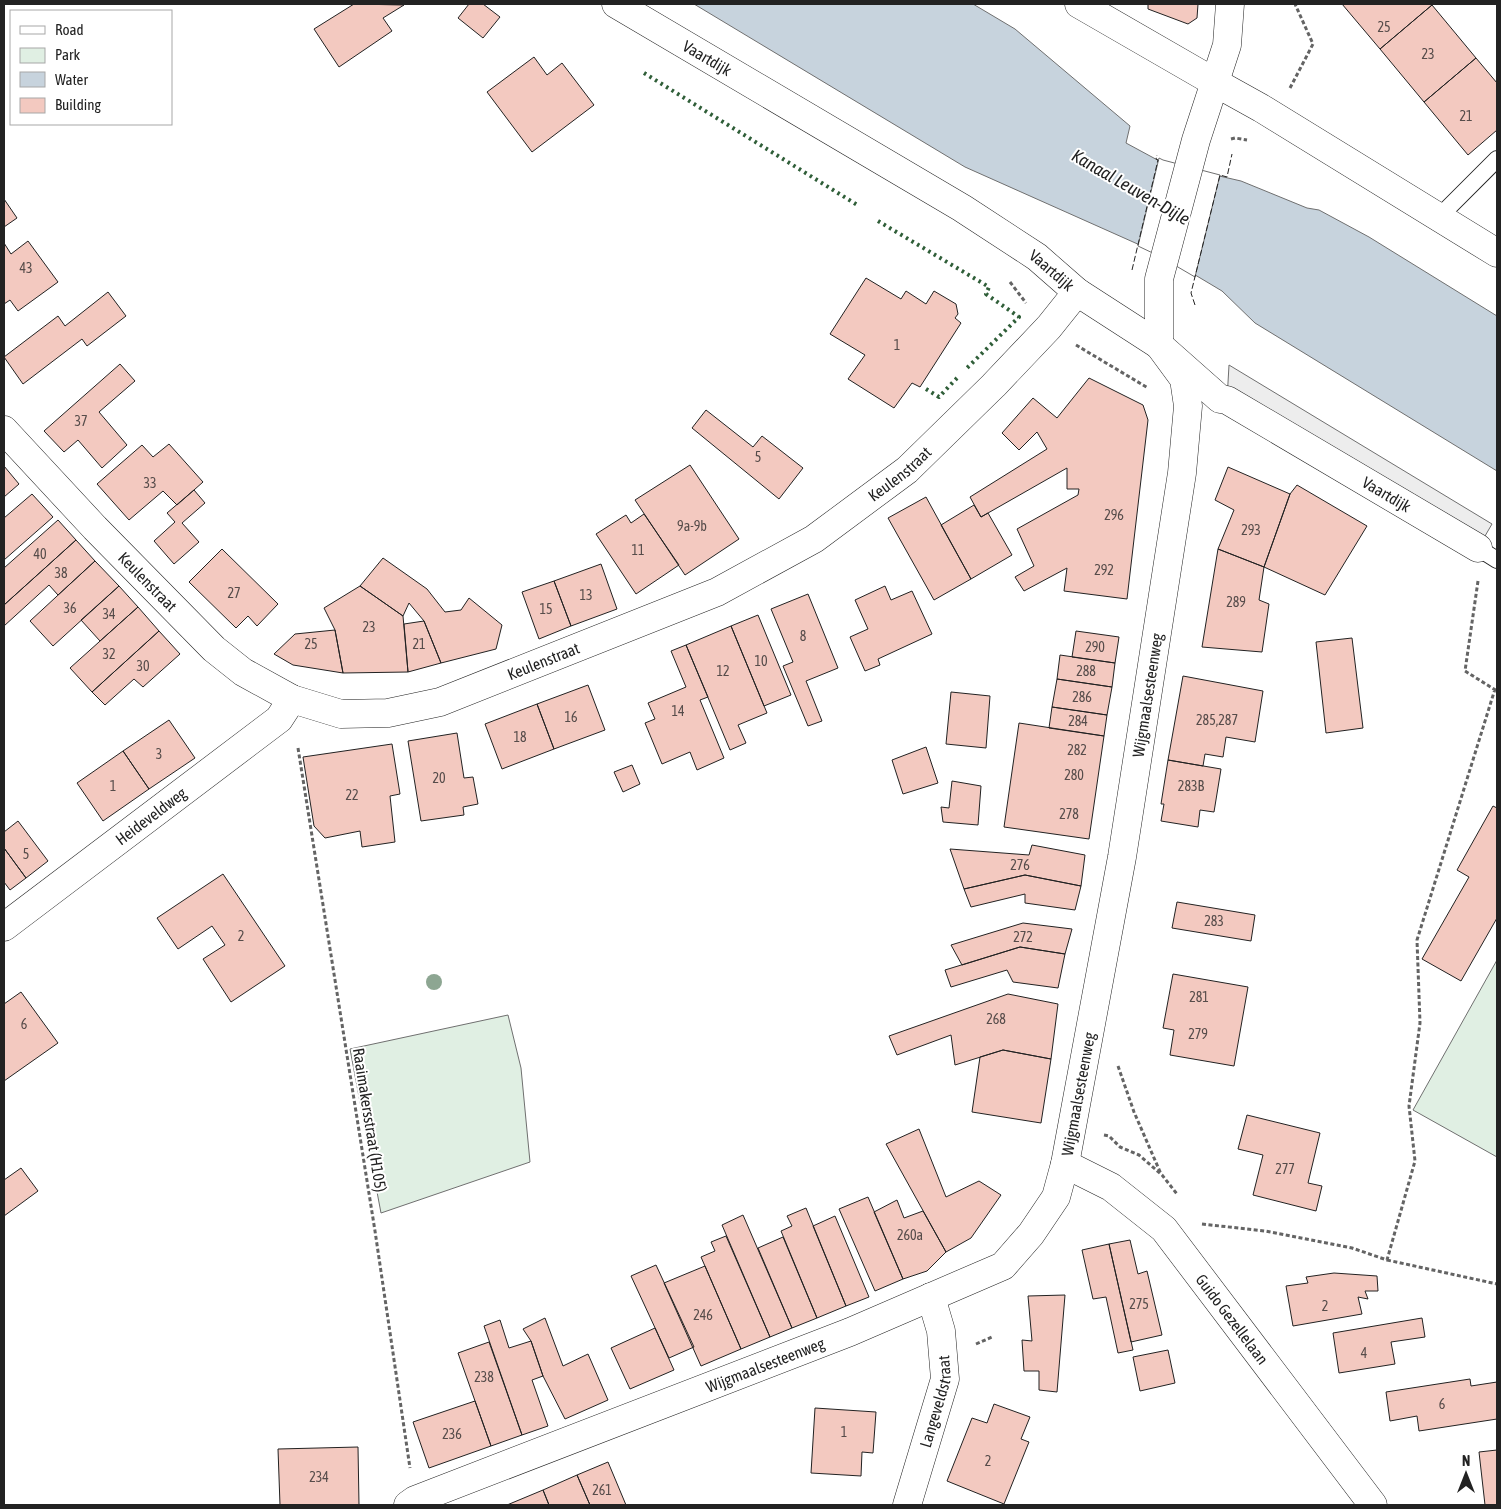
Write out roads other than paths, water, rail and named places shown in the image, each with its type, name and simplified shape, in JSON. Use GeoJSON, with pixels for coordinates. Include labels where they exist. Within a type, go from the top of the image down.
{"type":"FeatureCollection","features":[{"type":"Feature","properties":{"kind":"street","name":"Vaartdijk"},"geometry":{"type":"LineString","coordinates":[[616,4],[962,208],[1037,257],[1078,292],[1159,345],[1220,399],[1227,400],[1488,554]]}},
{"type":"Feature","properties":{"kind":"street"},"geometry":{"type":"LineString","coordinates":[[1079,4],[1261,108],[1497,253]]}},
{"type":"Feature","properties":{"kind":"street"},"geometry":{"type":"LineString","coordinates":[[1159,345],[1159,279],[1196,140],[1227,45],[1230,4]]}},
{"type":"Feature","properties":{"kind":"street","name":"Keulenstraat"},"geometry":{"type":"LineString","coordinates":[[4,430],[214,649],[243,672],[292,699],[341,714],[388,713],[440,702],[717,592],[814,539],[907,470],[994,385],[1049,327],[1078,292]]}},
{"type":"Feature","properties":{"kind":"street","name":"Wijgmaalsesteenweg"},"geometry":{"type":"LineString","coordinates":[[412,1503],[850,1332],[1002,1266],[1031,1234],[1056,1197],[1065,1164],[1122,857],[1182,473],[1188,406],[1184,380],[1159,345]]}},
{"type":"Feature","properties":{"kind":"street","name":"Heideveldweg"},"geometry":{"type":"LineString","coordinates":[[4,928],[279,719],[292,699]]}},
{"type":"Feature","properties":{"kind":"street","name":"Guido Gezellelaan"},"geometry":{"type":"LineString","coordinates":[[1065,1164],[1111,1187],[1164,1229],[1373,1505]]}},
{"type":"Feature","properties":{"kind":"street","name":"Langeveldstraat"},"geometry":{"type":"LineString","coordinates":[[907,1505],[945,1379],[941,1331],[931,1297]]}},
{"type":"Feature","properties":{"kind":"lane"},"geometry":{"type":"LineString","coordinates":[[1439,217],[1497,159]]}},
{"type":"Feature","properties":{"kind":"water","name":"Kanaal Leuven-Dijle"},"geometry":{"type":"Polygon","coordinates":[[[694,4],[973,4],[1015,29],[1130,126],[1126,143],[1163,163],[1241,181],[1307,208],[1319,210],[1369,237],[1497,316],[1497,471],[1255,323],[1222,291],[1160,254],[965,167],[694,4]]]}}]}
